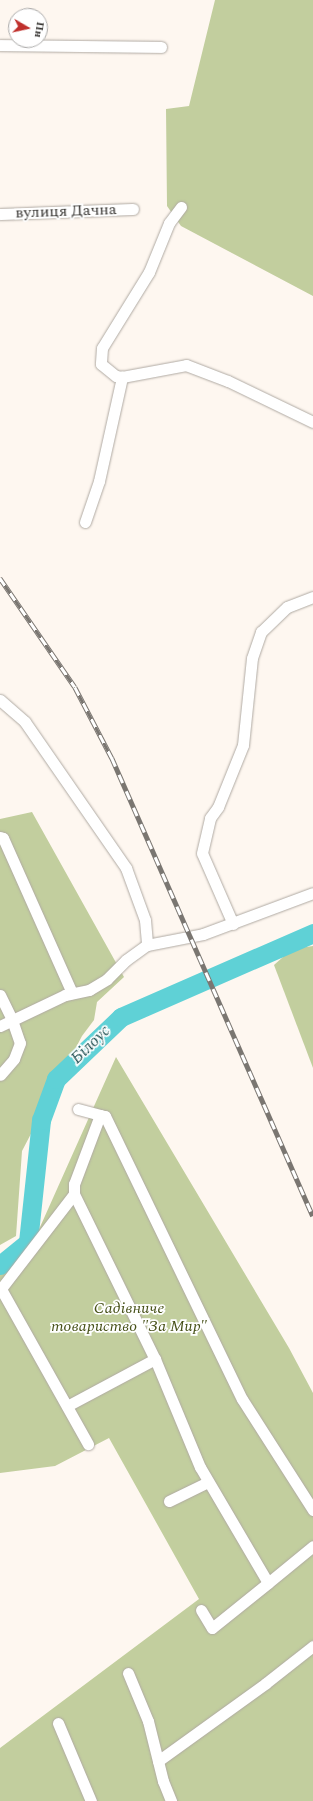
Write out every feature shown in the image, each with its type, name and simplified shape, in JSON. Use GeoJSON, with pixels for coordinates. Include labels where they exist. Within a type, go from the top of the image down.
{"type":"FeatureCollection","features":[{"type":"Feature","properties":{"kind":"street"},"geometry":{"type":"LineString","coordinates":[[0,45],[161,47]]}},
{"type":"Feature","properties":{"kind":"street"},"geometry":{"type":"LineString","coordinates":[[181,207],[169,223],[149,272],[102,348],[101,364],[116,376],[122,377],[186,365],[228,381],[313,422]]}},
{"type":"Feature","properties":{"kind":"street","name":"вулиця Дачна"},"geometry":{"type":"LineString","coordinates":[[0,214],[133,209]]}},
{"type":"Feature","properties":{"kind":"street"},"geometry":{"type":"LineString","coordinates":[[86,522],[99,480],[122,377]]}},
{"type":"Feature","properties":{"kind":"street"},"geometry":{"type":"LineString","coordinates":[[233,924],[202,854],[210,818],[218,807],[243,745],[252,658],[261,632],[287,607],[313,596]]}},
{"type":"Feature","properties":{"kind":"street"},"geometry":{"type":"LineString","coordinates":[[0,700],[25,722],[126,868],[145,920],[147,945]]}},
{"type":"Feature","properties":{"kind":"street"},"geometry":{"type":"LineString","coordinates":[[0,837],[3,838],[72,993]]}},
{"type":"Feature","properties":{"kind":"street"},"geometry":{"type":"LineString","coordinates":[[0,1026],[65,995],[88,990],[108,979],[126,960],[147,945],[203,934],[313,893]]}},
{"type":"Feature","properties":{"kind":"street"},"geometry":{"type":"LineString","coordinates":[[0,995],[12,1020],[20,1043],[14,1059],[0,1074]]}},
{"type":"Feature","properties":{"kind":"street"},"geometry":{"type":"LineString","coordinates":[[78,1109],[105,1116],[242,1399],[313,1510]]}},
{"type":"Feature","properties":{"kind":"street"},"geometry":{"type":"LineString","coordinates":[[100,1115],[74,1184],[74,1194],[155,1359],[200,1467],[268,1583]]}},
{"type":"Feature","properties":{"kind":"street"},"geometry":{"type":"LineString","coordinates":[[74,1194],[0,1289],[88,1444]]}},
{"type":"Feature","properties":{"kind":"street"},"geometry":{"type":"LineString","coordinates":[[66,1406],[155,1359]]}},
{"type":"Feature","properties":{"kind":"street"},"geometry":{"type":"LineString","coordinates":[[169,1501],[208,1482]]}},
{"type":"Feature","properties":{"kind":"street"},"geometry":{"type":"LineString","coordinates":[[201,1610],[212,1628],[313,1546]]}},
{"type":"Feature","properties":{"kind":"street"},"geometry":{"type":"LineString","coordinates":[[158,1761],[262,1686],[313,1646]]}},
{"type":"Feature","properties":{"kind":"street"},"geometry":{"type":"LineString","coordinates":[[128,1673],[148,1721],[163,1781],[171,1801]]}},
{"type":"Feature","properties":{"kind":"street"},"geometry":{"type":"LineString","coordinates":[[58,1723],[91,1801]]}},
{"type":"Feature","properties":{"kind":"green space"},"geometry":{"type":"Polygon","coordinates":[[[215,0],[313,0],[313,296],[181,226],[167,206],[166,109],[189,106],[215,0]]]}},
{"type":"Feature","properties":{"kind":"green space"},"geometry":{"type":"Polygon","coordinates":[[[32,812],[124,977],[97,1002],[94,1020],[82,1036],[22,1151],[16,1236],[0,1245],[0,819],[32,812]]]}},
{"type":"Feature","properties":{"kind":"green space"},"geometry":{"type":"Polygon","coordinates":[[[313,946],[313,1068],[274,965],[292,949],[313,946]]]}},
{"type":"Feature","properties":{"kind":"green space","name":"Садівниче товариство \"За Мир\""},"geometry":{"type":"Polygon","coordinates":[[[116,1057],[289,1348],[313,1393],[313,1801],[0,1801],[0,1748],[199,1599],[109,1438],[55,1466],[0,1473],[0,1275],[32,1245],[116,1057]]]}},
{"type":"Feature","properties":{"kind":"waterway","name":"Білоус"},"geometry":{"type":"LineString","coordinates":[[0,1265],[28,1242],[41,1120],[56,1079],[121,1017],[313,933]]}},
{"type":"Feature","properties":{"kind":"railway"},"geometry":{"type":"LineString","coordinates":[[0,578],[75,687],[112,758],[313,1216]]}}]}
